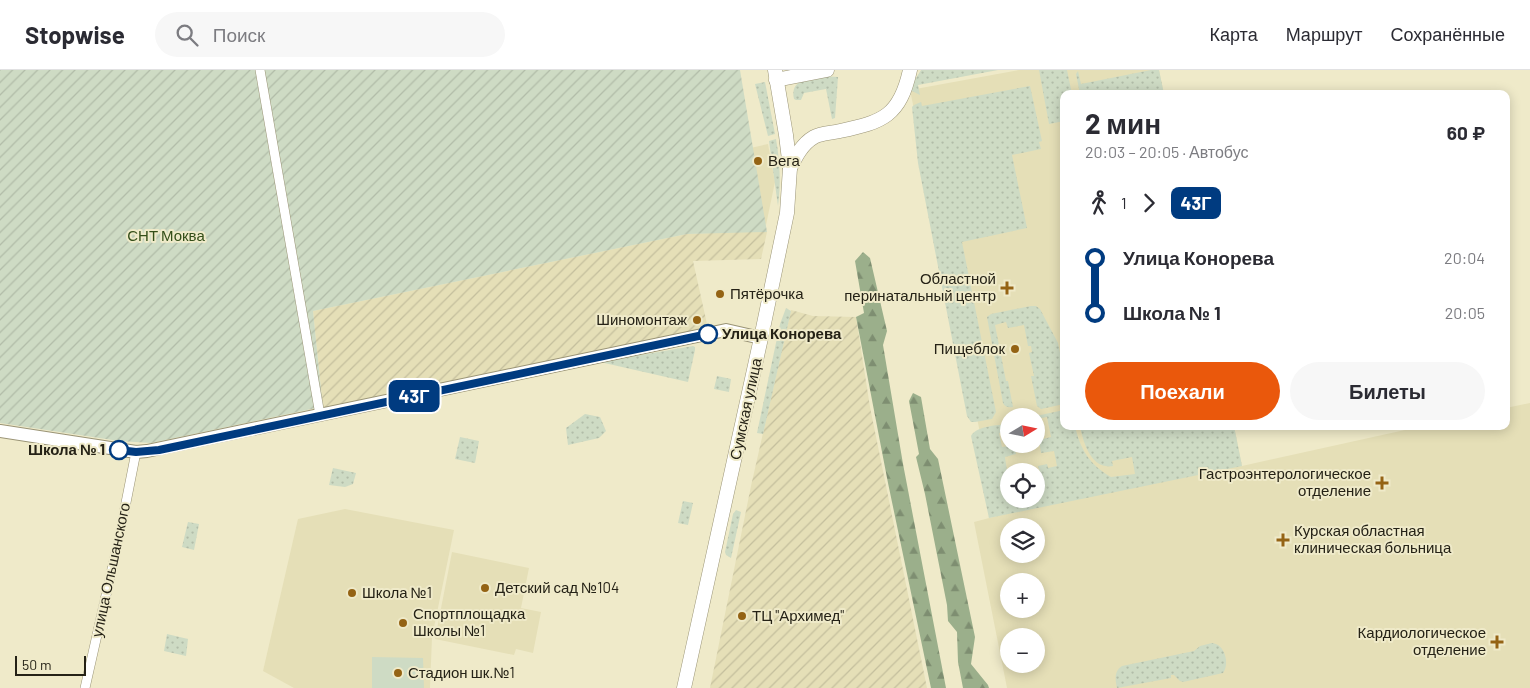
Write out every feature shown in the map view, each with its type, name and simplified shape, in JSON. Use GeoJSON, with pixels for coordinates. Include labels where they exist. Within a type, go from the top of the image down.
{"type":"FeatureCollection","features":[{"type":"Feature","properties":{"kind":"main road"},"geometry":{"type":"LineString","coordinates":[[776,75],[827,70]]}},
{"type":"Feature","properties":{"kind":"main road"},"geometry":{"type":"LineString","coordinates":[[790,168],[803,145],[814,137],[869,124],[891,112],[906,89],[910,70]]}},
{"type":"Feature","properties":{"kind":"main road","name":"Сумская улица"},"geometry":{"type":"LineString","coordinates":[[684,688],[787,213],[790,168],[776,75]]}},
{"type":"Feature","properties":{"kind":"street"},"geometry":{"type":"LineString","coordinates":[[260,70],[320,415]]}},
{"type":"Feature","properties":{"kind":"street"},"geometry":{"type":"LineString","coordinates":[[0,431],[136,452],[159,450],[726,330],[761,338]]}},
{"type":"Feature","properties":{"kind":"street","name":"улица Ольшанского"},"geometry":{"type":"LineString","coordinates":[[85,688],[119,538],[136,452]]}},
{"type":"Feature","properties":{"kind":"shaded area","name":"Курская областная клиническая больница"},"geometry":{"type":"Polygon","coordinates":[[[1019,70],[1159,70],[1163,90],[1060,90],[1060,430],[1235,430],[1242,466],[1405,430],[1510,430],[1510,407],[1530,403],[1530,688],[1007,688],[1004,673],[1045,673],[1045,628],[1000,628],[1000,653],[974,522],[997,516],[910,90],[1019,70]]]}},
{"type":"Feature","properties":{"kind":"shaded area"},"geometry":{"type":"Polygon","coordinates":[[[768,144],[775,182],[766,225],[705,158],[768,144]]]}},
{"type":"Feature","properties":{"kind":"shaded area"},"geometry":{"type":"Polygon","coordinates":[[[767,232],[761,259],[693,261],[707,324],[700,331],[323,409],[313,311],[687,234],[767,232]]]}},
{"type":"Feature","properties":{"kind":"shaded area"},"geometry":{"type":"Polygon","coordinates":[[[791,310],[813,316],[856,317],[870,407],[927,688],[710,688],[751,486],[791,310]]]}},
{"type":"Feature","properties":{"kind":"shaded area"},"geometry":{"type":"Polygon","coordinates":[[[345,509],[454,530],[432,637],[430,688],[294,688],[263,671],[298,519],[345,509]]]}},
{"type":"Feature","properties":{"kind":"shaded area","name":"Детский сад №104"},"geometry":{"type":"Polygon","coordinates":[[[452,552],[529,568],[521,608],[541,612],[533,653],[516,649],[514,655],[435,639],[452,552]]]}},
{"type":"Feature","properties":{"kind":"green space","name":"СНТ Моква"},"geometry":{"type":"Polygon","coordinates":[[[0,70],[740,70],[767,232],[687,234],[313,311],[323,409],[316,408],[151,443],[119,441],[0,423],[0,70]]]}},
{"type":"Feature","properties":{"kind":"green space"},"geometry":{"type":"Polygon","coordinates":[[[921,70],[998,70],[918,85],[920,95],[910,90],[910,88],[921,70]]]}},
{"type":"Feature","properties":{"kind":"green space"},"geometry":{"type":"Polygon","coordinates":[[[1039,70],[1067,70],[1071,90],[1060,90],[1060,122],[1049,124],[1039,70]]]}},
{"type":"Feature","properties":{"kind":"green space"},"geometry":{"type":"Polygon","coordinates":[[[1159,70],[1163,90],[1079,90],[1076,74],[1078,71],[1081,84],[1159,70]]]}},
{"type":"Feature","properties":{"kind":"green space"},"geometry":{"type":"Polygon","coordinates":[[[821,76],[838,77],[835,118],[832,119],[826,89],[804,93],[801,100],[794,99],[793,93],[797,84],[821,76]]]}},
{"type":"Feature","properties":{"kind":"green space"},"geometry":{"type":"Polygon","coordinates":[[[765,82],[775,134],[768,136],[755,84],[765,82]]]}},
{"type":"Feature","properties":{"kind":"green space"},"geometry":{"type":"Polygon","coordinates":[[[1030,86],[1042,141],[1039,142],[1041,149],[1012,155],[1027,228],[962,242],[996,412],[992,419],[971,422],[967,416],[918,163],[912,107],[921,102],[922,106],[1030,86]]]}},
{"type":"Feature","properties":{"kind":"green space"},"geometry":{"type":"Polygon","coordinates":[[[776,139],[780,173],[778,206],[769,141],[776,139]]]}},
{"type":"Feature","properties":{"kind":"green space"},"geometry":{"type":"Polygon","coordinates":[[[863,252],[870,258],[887,331],[883,345],[903,464],[946,688],[931,688],[888,483],[856,317],[864,313],[855,261],[863,252]]]}},
{"type":"Feature","properties":{"kind":"green space"},"geometry":{"type":"Polygon","coordinates":[[[1031,306],[1036,306],[1040,309],[1058,343],[1060,353],[1060,405],[1045,408],[1037,406],[1031,376],[1034,376],[1029,353],[1032,352],[1031,346],[1028,346],[1024,325],[1008,328],[1006,322],[995,325],[1013,407],[1008,407],[1003,403],[987,317],[991,314],[1031,306]]]}},
{"type":"Feature","properties":{"kind":"green space"},"geometry":{"type":"Polygon","coordinates":[[[786,308],[791,311],[763,434],[757,433],[780,324],[786,308]]]}},
{"type":"Feature","properties":{"kind":"green space"},"geometry":{"type":"Polygon","coordinates":[[[693,346],[695,350],[688,382],[600,362],[693,346]]]}},
{"type":"Feature","properties":{"kind":"green space"},"geometry":{"type":"Polygon","coordinates":[[[717,376],[731,379],[729,392],[714,389],[717,376]]]}},
{"type":"Feature","properties":{"kind":"green space"},"geometry":{"type":"Polygon","coordinates":[[[913,393],[921,397],[930,449],[938,459],[975,637],[971,664],[989,688],[963,688],[958,662],[957,632],[948,621],[947,605],[916,457],[919,454],[909,401],[913,393]]]}},
{"type":"Feature","properties":{"kind":"green space"},"geometry":{"type":"Polygon","coordinates":[[[1060,411],[1060,430],[1076,430],[1087,456],[1097,467],[1111,477],[1135,474],[1132,457],[1112,461],[1113,466],[1099,464],[1089,454],[1081,430],[1235,430],[1242,466],[1045,506],[1045,464],[1047,464],[1048,468],[1057,466],[1054,451],[1045,452],[1045,438],[1051,437],[1047,417],[1045,417],[1045,414],[1060,411]]]}},
{"type":"Feature","properties":{"kind":"green space"},"geometry":{"type":"Polygon","coordinates":[[[585,414],[600,417],[606,431],[599,438],[568,445],[566,428],[585,414]]]}},
{"type":"Feature","properties":{"kind":"green space"},"geometry":{"type":"Polygon","coordinates":[[[1000,425],[1000,453],[1016,454],[1005,457],[1006,463],[1000,463],[1000,508],[1038,508],[989,518],[971,436],[982,428],[1000,425]]]}},
{"type":"Feature","properties":{"kind":"green space"},"geometry":{"type":"Polygon","coordinates":[[[460,437],[479,441],[475,463],[455,459],[460,437]]]}},
{"type":"Feature","properties":{"kind":"green space"},"geometry":{"type":"Polygon","coordinates":[[[333,468],[356,473],[353,484],[345,487],[329,485],[333,468]]]}},
{"type":"Feature","properties":{"kind":"green space"},"geometry":{"type":"Polygon","coordinates":[[[683,501],[693,503],[688,525],[678,523],[683,501]]]}},
{"type":"Feature","properties":{"kind":"green space"},"geometry":{"type":"Polygon","coordinates":[[[736,510],[741,512],[731,558],[725,552],[733,514],[736,510]]]}},
{"type":"Feature","properties":{"kind":"green space"},"geometry":{"type":"Polygon","coordinates":[[[188,522],[199,524],[194,550],[182,547],[188,522]]]}},
{"type":"Feature","properties":{"kind":"green space"},"geometry":{"type":"Polygon","coordinates":[[[167,634],[188,639],[186,656],[164,651],[167,634]]]}},
{"type":"Feature","properties":{"kind":"green space"},"geometry":{"type":"Polygon","coordinates":[[[1212,643],[1220,647],[1225,655],[1226,665],[1223,673],[1183,682],[1174,675],[1171,675],[1171,678],[1117,688],[1116,676],[1122,666],[1194,651],[1200,646],[1212,643]]]}},
{"type":"Feature","properties":{"kind":"green space","name":"Стадион шк.№1"},"geometry":{"type":"Polygon","coordinates":[[[372,657],[423,658],[424,688],[372,688],[372,657]]]}},
{"type":"Feature","properties":{"kind":"bus line","name":"43Г"},"geometry":{"type":"LineString","coordinates":[[119,450],[136,452],[159,450],[708,334]]}},
{"type":"Feature","properties":{"kind":"place","name":"Вега"},"geometry":{"type":"Point","coordinates":[758,161]}},
{"type":"Feature","properties":{"kind":"place","name":"Областной перинатальный центр"},"geometry":{"type":"Point","coordinates":[1007,288]}},
{"type":"Feature","properties":{"kind":"place","name":"Пятёрочка"},"geometry":{"type":"Point","coordinates":[720,294]}},
{"type":"Feature","properties":{"kind":"place","name":"Шиномонтаж"},"geometry":{"type":"Point","coordinates":[697,320]}},
{"type":"Feature","properties":{"kind":"place","name":"Улица Конорева"},"geometry":{"type":"Point","coordinates":[708,334]}},
{"type":"Feature","properties":{"kind":"place","name":"Пищеблок"},"geometry":{"type":"Point","coordinates":[1015,349]}},
{"type":"Feature","properties":{"kind":"place","name":"Школа № 1"},"geometry":{"type":"Point","coordinates":[119,450]}},
{"type":"Feature","properties":{"kind":"place","name":"Гастроэнтерологическое отделение"},"geometry":{"type":"Point","coordinates":[1382,483]}},
{"type":"Feature","properties":{"kind":"place","name":"Курская областная клиническая больница"},"geometry":{"type":"Point","coordinates":[1283,540]}},
{"type":"Feature","properties":{"kind":"place","name":"Детский сад №104"},"geometry":{"type":"Point","coordinates":[485,588]}},
{"type":"Feature","properties":{"kind":"place","name":"Школа №1"},"geometry":{"type":"Point","coordinates":[352,593]}},
{"type":"Feature","properties":{"kind":"place","name":"ТЦ \"Архимед\""},"geometry":{"type":"Point","coordinates":[742,616]}},
{"type":"Feature","properties":{"kind":"place","name":"Спортплощадка Школы №1"},"geometry":{"type":"Point","coordinates":[403,623]}},
{"type":"Feature","properties":{"kind":"place","name":"Кардиологическое отделение"},"geometry":{"type":"Point","coordinates":[1497,642]}},
{"type":"Feature","properties":{"kind":"place","name":"Стадион шк.№1"},"geometry":{"type":"Point","coordinates":[398,673]}}]}
